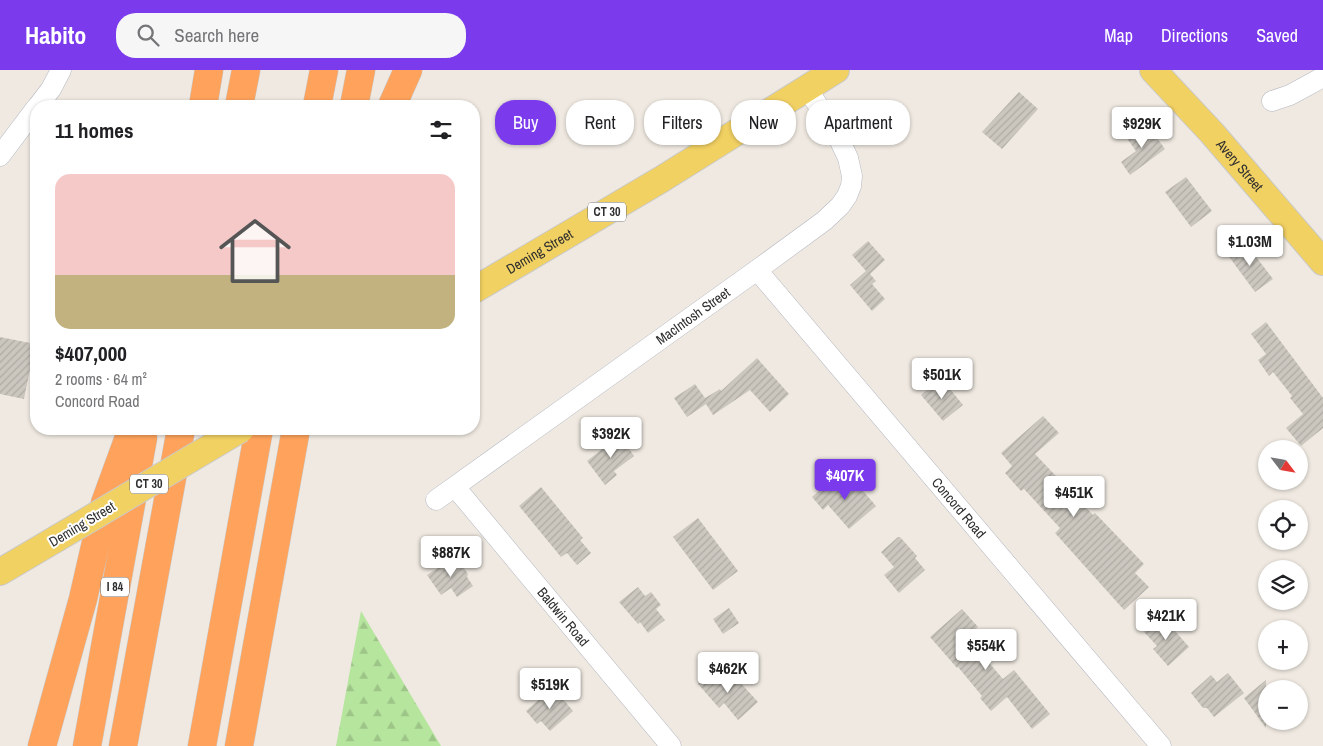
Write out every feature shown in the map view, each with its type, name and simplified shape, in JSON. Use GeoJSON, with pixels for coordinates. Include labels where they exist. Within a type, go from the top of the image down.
{"type":"FeatureCollection","features":[{"type":"Feature","properties":{"kind":"highway"},"geometry":{"type":"LineString","coordinates":[[204,100],[209,70]]}},
{"type":"Feature","properties":{"kind":"highway"},"geometry":{"type":"LineString","coordinates":[[240,100],[246,70]]}},
{"type":"Feature","properties":{"kind":"highway"},"geometry":{"type":"LineString","coordinates":[[318,100],[324,70]]}},
{"type":"Feature","properties":{"kind":"highway"},"geometry":{"type":"LineString","coordinates":[[355,100],[361,70]]}},
{"type":"Feature","properties":{"kind":"highway"},"geometry":{"type":"LineString","coordinates":[[395,100],[408,70]]}},
{"type":"Feature","properties":{"kind":"highway"},"geometry":{"type":"LineString","coordinates":[[42,746],[83,599],[105,503],[130,435]]}},
{"type":"Feature","properties":{"kind":"highway","name":"I 84"},"geometry":{"type":"LineString","coordinates":[[87,746],[143,435]]}},
{"type":"Feature","properties":{"kind":"highway"},"geometry":{"type":"LineString","coordinates":[[123,746],[179,435]]}},
{"type":"Feature","properties":{"kind":"highway"},"geometry":{"type":"LineString","coordinates":[[202,746],[258,435]]}},
{"type":"Feature","properties":{"kind":"highway"},"geometry":{"type":"LineString","coordinates":[[240,746],[295,435]]}},
{"type":"Feature","properties":{"kind":"main road","name":"Deming Street"},"geometry":{"type":"LineString","coordinates":[[480,286],[662,179],[836,70]]}},
{"type":"Feature","properties":{"kind":"main road","name":"Avery Street"},"geometry":{"type":"LineString","coordinates":[[1153,70],[1212,134],[1323,262]]}},
{"type":"Feature","properties":{"kind":"main road","name":"Deming Street"},"geometry":{"type":"LineString","coordinates":[[0,572],[231,435]]}},
{"type":"Feature","properties":{"kind":"street"},"geometry":{"type":"LineString","coordinates":[[42,100],[61,70]]}},
{"type":"Feature","properties":{"kind":"street"},"geometry":{"type":"LineString","coordinates":[[1272,101],[1290,95],[1323,77]]}},
{"type":"Feature","properties":{"kind":"street","name":"MacIntosh Street"},"geometry":{"type":"LineString","coordinates":[[436,500],[757,270],[833,213],[847,196],[851,186],[851,169],[839,139],[807,88]]}},
{"type":"Feature","properties":{"kind":"street"},"geometry":{"type":"LineString","coordinates":[[0,156],[30,116]]}},
{"type":"Feature","properties":{"kind":"street","name":"Concord Road"},"geometry":{"type":"LineString","coordinates":[[757,270],[1161,746]]}},
{"type":"Feature","properties":{"kind":"street","name":"Baldwin Road"},"geometry":{"type":"LineString","coordinates":[[455,487],[670,746]]}},
{"type":"Feature","properties":{"kind":"green space"},"geometry":{"type":"Polygon","coordinates":[[[361,611],[441,746],[336,746],[361,611]]]}},
{"type":"Feature","properties":{"kind":"building"},"geometry":{"type":"Polygon","coordinates":[[[1019,92],[1038,109],[1002,149],[982,132],[1019,92]]]}},
{"type":"Feature","properties":{"kind":"building"},"geometry":{"type":"Polygon","coordinates":[[[1146,123],[1165,149],[1130,175],[1121,162],[1136,151],[1126,137],[1146,123]]]}},
{"type":"Feature","properties":{"kind":"building"},"geometry":{"type":"Polygon","coordinates":[[[1186,177],[1212,211],[1191,227],[1165,192],[1186,177]]]}},
{"type":"Feature","properties":{"kind":"building"},"geometry":{"type":"Polygon","coordinates":[[[868,241],[885,260],[870,274],[876,281],[872,284],[885,299],[872,311],[850,285],[866,271],[852,255],[868,241]]]}},
{"type":"Feature","properties":{"kind":"building"},"geometry":{"type":"Polygon","coordinates":[[[1244,241],[1273,279],[1255,292],[1227,254],[1244,241]]]}},
{"type":"Feature","properties":{"kind":"building"},"geometry":{"type":"Polygon","coordinates":[[[1266,322],[1323,398],[1323,428],[1308,440],[1296,440],[1286,428],[1303,414],[1290,398],[1292,396],[1273,372],[1269,376],[1258,360],[1266,354],[1251,334],[1266,322]]]}},
{"type":"Feature","properties":{"kind":"building"},"geometry":{"type":"Polygon","coordinates":[[[0,337],[30,343],[30,369],[24,399],[0,394],[0,337]]]}},
{"type":"Feature","properties":{"kind":"building"},"geometry":{"type":"Polygon","coordinates":[[[757,358],[789,394],[770,412],[750,390],[713,415],[706,404],[687,417],[674,398],[695,384],[705,398],[720,389],[721,391],[757,358]]]}},
{"type":"Feature","properties":{"kind":"building"},"geometry":{"type":"Polygon","coordinates":[[[941,378],[963,405],[943,421],[921,395],[941,378]]]}},
{"type":"Feature","properties":{"kind":"building"},"geometry":{"type":"Polygon","coordinates":[[[1043,416],[1059,433],[1035,454],[1093,515],[1095,513],[1144,564],[1135,573],[1149,587],[1124,610],[1055,533],[1060,528],[1024,489],[1021,491],[1005,473],[1012,466],[1001,453],[1043,416]]]}},
{"type":"Feature","properties":{"kind":"building"},"geometry":{"type":"Polygon","coordinates":[[[620,435],[634,456],[614,471],[617,475],[605,485],[587,461],[620,435]]]}},
{"type":"Feature","properties":{"kind":"building"},"geometry":{"type":"Polygon","coordinates":[[[838,474],[852,491],[858,485],[876,506],[849,529],[828,505],[823,510],[812,497],[838,474]]]}},
{"type":"Feature","properties":{"kind":"building"},"geometry":{"type":"Polygon","coordinates":[[[541,487],[583,538],[580,540],[591,553],[577,565],[567,553],[561,557],[519,506],[541,487]]]}},
{"type":"Feature","properties":{"kind":"building"},"geometry":{"type":"Polygon","coordinates":[[[698,518],[738,571],[713,590],[673,537],[698,518]]]}},
{"type":"Feature","properties":{"kind":"building"},"geometry":{"type":"Polygon","coordinates":[[[898,537],[917,556],[915,558],[925,570],[899,593],[884,575],[894,567],[881,552],[898,537]]]}},
{"type":"Feature","properties":{"kind":"building"},"geometry":{"type":"Polygon","coordinates":[[[456,556],[468,574],[467,577],[473,586],[457,597],[451,588],[441,595],[427,575],[456,556]]]}},
{"type":"Feature","properties":{"kind":"building"},"geometry":{"type":"Polygon","coordinates":[[[638,587],[645,596],[651,592],[661,605],[656,609],[665,620],[648,633],[640,622],[638,624],[619,602],[638,587]]]}},
{"type":"Feature","properties":{"kind":"building"},"geometry":{"type":"Polygon","coordinates":[[[729,608],[739,623],[723,634],[713,619],[729,608]]]}},
{"type":"Feature","properties":{"kind":"building"},"geometry":{"type":"Polygon","coordinates":[[[962,609],[978,627],[969,635],[981,649],[978,650],[1003,679],[1014,670],[1050,714],[1032,729],[1007,697],[991,711],[980,698],[982,696],[930,637],[962,609]]]}},
{"type":"Feature","properties":{"kind":"building"},"geometry":{"type":"Polygon","coordinates":[[[1162,616],[1189,647],[1168,666],[1153,649],[1157,646],[1144,632],[1162,616]]]}},
{"type":"Feature","properties":{"kind":"building"},"geometry":{"type":"Polygon","coordinates":[[[717,668],[731,684],[737,679],[758,702],[738,720],[724,703],[719,708],[698,684],[717,668]]]}},
{"type":"Feature","properties":{"kind":"building"},"geometry":{"type":"Polygon","coordinates":[[[1228,673],[1244,693],[1214,717],[1207,708],[1203,708],[1191,693],[1211,675],[1217,682],[1228,673]]]}},
{"type":"Feature","properties":{"kind":"building"},"geometry":{"type":"Polygon","coordinates":[[[553,687],[573,711],[550,731],[541,721],[537,724],[526,711],[553,687]]]}},
{"type":"Feature","properties":{"kind":"building"},"geometry":{"type":"Polygon","coordinates":[[[1258,687],[1258,717],[1244,698],[1258,687]]]}}]}
